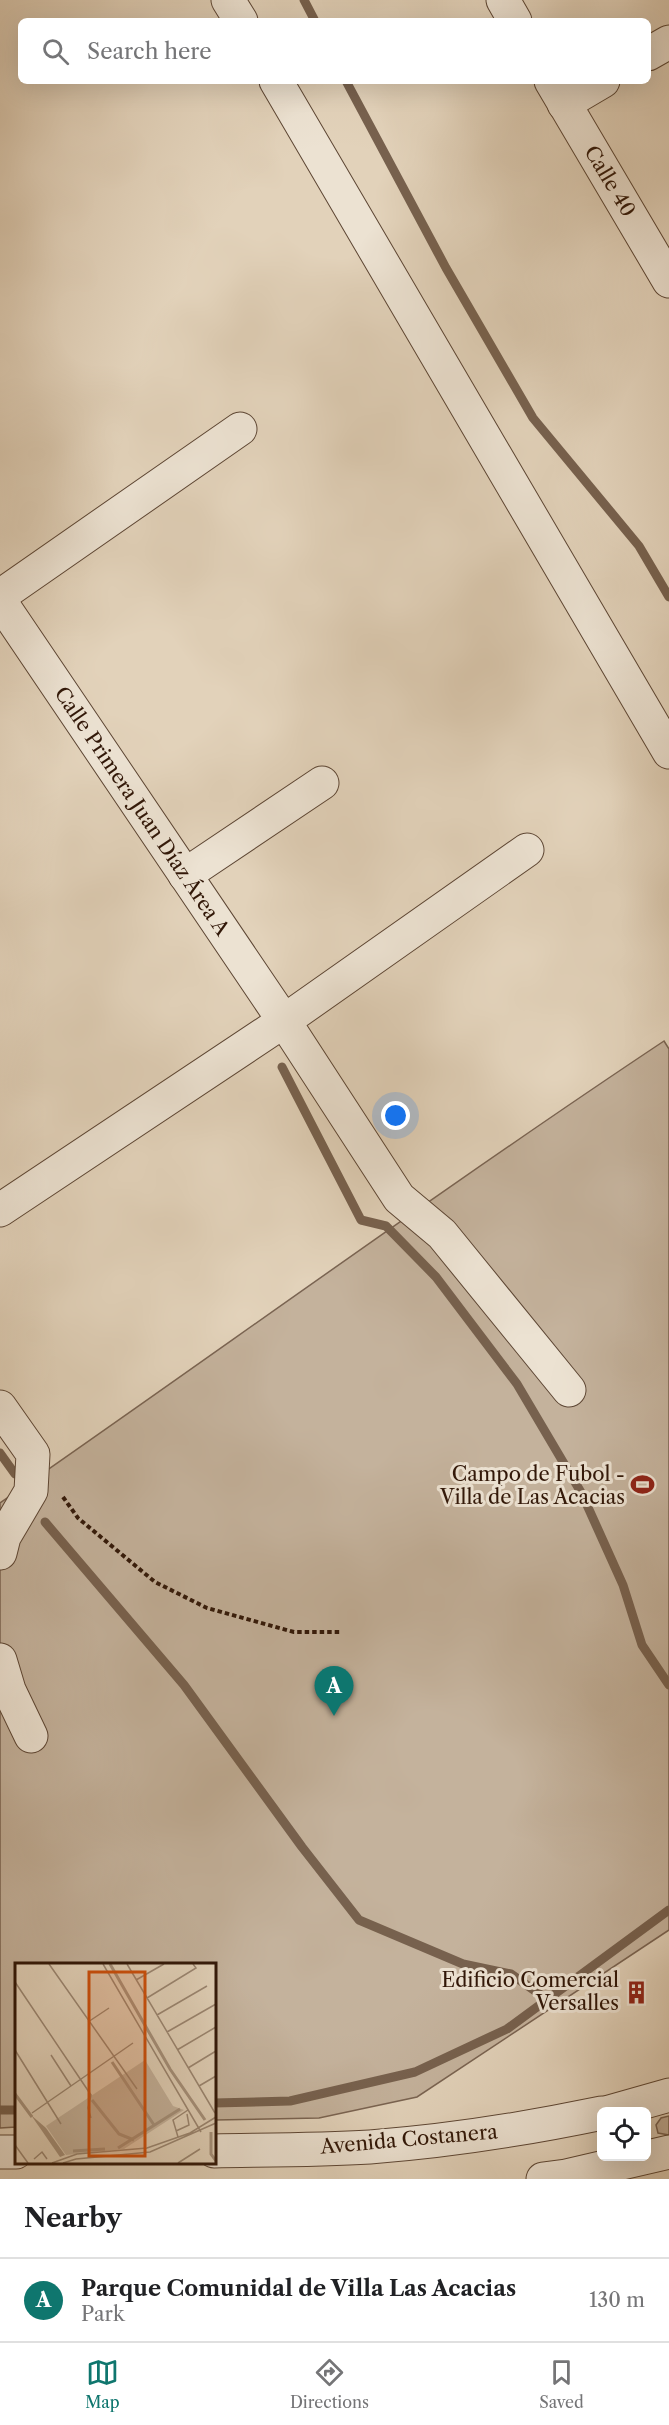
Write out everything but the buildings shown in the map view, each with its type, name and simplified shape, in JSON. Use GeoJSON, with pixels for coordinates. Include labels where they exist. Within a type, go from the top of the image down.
{"type":"FeatureCollection","features":[{"type":"Feature","properties":{"kind":"street"},"geometry":{"type":"LineString","coordinates":[[228,0],[239,18]]}},
{"type":"Feature","properties":{"kind":"street"},"geometry":{"type":"LineString","coordinates":[[503,0],[513,18]]}},
{"type":"Feature","properties":{"kind":"street"},"geometry":{"type":"LineString","coordinates":[[651,52],[669,42]]}},
{"type":"Feature","properties":{"kind":"street"},"geometry":{"type":"LineString","coordinates":[[278,84],[669,752]]}},
{"type":"Feature","properties":{"kind":"street"},"geometry":{"type":"LineString","coordinates":[[557,92],[590,84]]}},
{"type":"Feature","properties":{"kind":"street","name":"Calle 40"},"geometry":{"type":"LineString","coordinates":[[557,92],[669,281]]}},
{"type":"Feature","properties":{"kind":"street"},"geometry":{"type":"LineString","coordinates":[[0,599],[240,429]]}},
{"type":"Feature","properties":{"kind":"street","name":"Calle Primera Juan Díaz Área A"},"geometry":{"type":"LineString","coordinates":[[0,599],[284,1022],[399,1198],[442,1234],[569,1390]]}},
{"type":"Feature","properties":{"kind":"street"},"geometry":{"type":"LineString","coordinates":[[185,875],[322,783]]}},
{"type":"Feature","properties":{"kind":"street"},"geometry":{"type":"LineString","coordinates":[[0,1210],[284,1022],[527,850]]}},
{"type":"Feature","properties":{"kind":"street"},"geometry":{"type":"LineString","coordinates":[[0,1407],[33,1454],[31,1491],[4,1538],[0,1553]]}},
{"type":"Feature","properties":{"kind":"street"},"geometry":{"type":"LineString","coordinates":[[0,1660],[9,1690],[31,1736]]}},
{"type":"Feature","properties":{"kind":"street"},"geometry":{"type":"LineString","coordinates":[[628,2107],[669,2096]]}},
{"type":"Feature","properties":{"kind":"street","name":"Avenida Costanera"},"geometry":{"type":"LineString","coordinates":[[216,2151],[370,2146],[469,2136],[597,2114]]}},
{"type":"Feature","properties":{"kind":"street"},"geometry":{"type":"LineString","coordinates":[[546,2124],[559,2178],[626,2166],[669,2152]]}},
{"type":"Feature","properties":{"kind":"path"},"geometry":{"type":"LineString","coordinates":[[33,1454],[78,1518],[155,1582],[207,1608],[294,1632],[341,1632]]}},
{"type":"Feature","properties":{"kind":"shaded area"},"geometry":{"type":"Polygon","coordinates":[[[664,1041],[669,1049],[669,1930],[417,2097],[319,2118],[216,2120],[216,1963],[15,1963],[15,2127],[0,2128],[0,1503],[580,1097],[664,1041]]]}},
{"type":"Feature","properties":{"kind":"shaded area"},"geometry":{"type":"Polygon","coordinates":[[[669,2116],[669,2135],[658,2133],[656,2125],[661,2118],[669,2116]]]}},
{"type":"Feature","properties":{"kind":"waterway"},"geometry":{"type":"LineString","coordinates":[[304,0],[313,18]]}},
{"type":"Feature","properties":{"kind":"waterway"},"geometry":{"type":"LineString","coordinates":[[348,84],[446,268],[533,418],[639,546],[669,597]]}},
{"type":"Feature","properties":{"kind":"waterway"},"geometry":{"type":"LineString","coordinates":[[282,1067],[361,1220],[386,1226],[436,1277],[517,1384],[582,1494],[623,1585],[642,1645],[669,1685]]}},
{"type":"Feature","properties":{"kind":"waterway"},"geometry":{"type":"LineString","coordinates":[[0,1453],[15,1474]]}},
{"type":"Feature","properties":{"kind":"waterway"},"geometry":{"type":"LineString","coordinates":[[45,1522],[184,1685],[302,1847],[359,1920],[463,1964],[511,1974],[548,2000]]}},
{"type":"Feature","properties":{"kind":"waterway"},"geometry":{"type":"LineString","coordinates":[[216,2103],[290,2101],[415,2072],[507,2029],[669,1910]]}},
{"type":"Feature","properties":{"kind":"waterway"},"geometry":{"type":"LineString","coordinates":[[0,2110],[15,2110]]}},
{"type":"Feature","properties":{"kind":"place","name":"Campo de Fubol - Villa de Las Acacias"},"geometry":{"type":"Point","coordinates":[643,1485]}},
{"type":"Feature","properties":{"kind":"place","name":"Parque Comunidal de Villa Las Acacias"},"geometry":{"type":"Point","coordinates":[334,1716]}},
{"type":"Feature","properties":{"kind":"place","name":"Edificio Comercial Versalles"},"geometry":{"type":"Point","coordinates":[637,1992]}}]}
